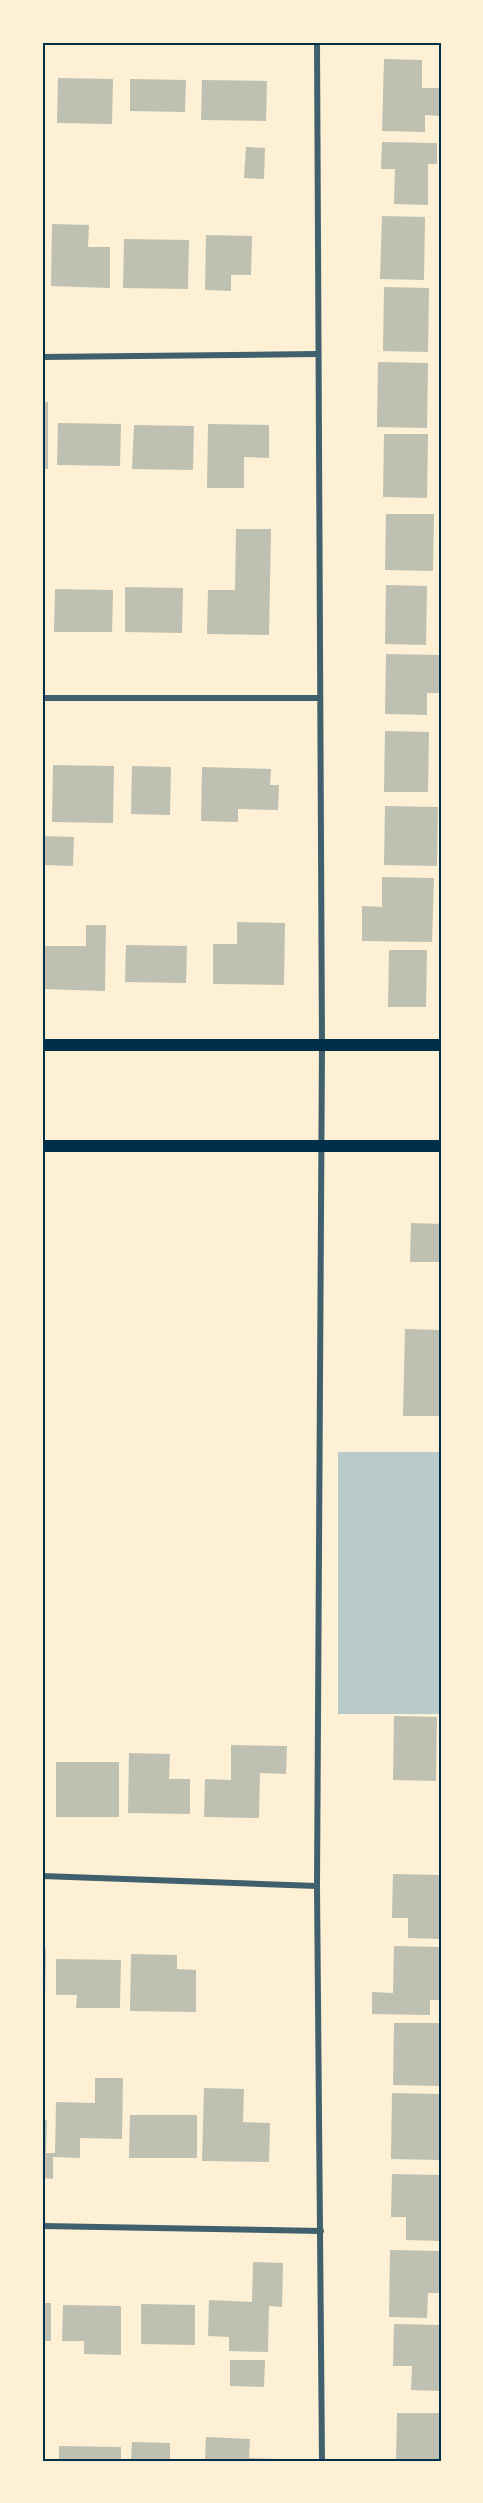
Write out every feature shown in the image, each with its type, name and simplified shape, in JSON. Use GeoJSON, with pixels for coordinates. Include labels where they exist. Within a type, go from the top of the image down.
{"type":"FeatureCollection","features":[{"type":"Feature","properties":{"kind":"main road"},"geometry":{"type":"LineString","coordinates":[[42,1045],[441,1045]]}},
{"type":"Feature","properties":{"kind":"main road"},"geometry":{"type":"LineString","coordinates":[[42,1146],[441,1146]]}},
{"type":"Feature","properties":{"kind":"street"},"geometry":{"type":"LineString","coordinates":[[316,42],[322,1045],[316,1886],[322,2461]]}},
{"type":"Feature","properties":{"kind":"street"},"geometry":{"type":"LineString","coordinates":[[42,357],[317,354]]}},
{"type":"Feature","properties":{"kind":"street"},"geometry":{"type":"LineString","coordinates":[[42,698],[319,698]]}},
{"type":"Feature","properties":{"kind":"street"},"geometry":{"type":"LineString","coordinates":[[42,1876],[316,1886]]}},
{"type":"Feature","properties":{"kind":"street"},"geometry":{"type":"LineString","coordinates":[[42,2226],[321,2230]]}},
{"type":"Feature","properties":{"kind":"shaded area"},"geometry":{"type":"Polygon","coordinates":[[[338,1452],[441,1452],[441,1714],[338,1714],[338,1452]]]}},
{"type":"Feature","properties":{"kind":"building"},"geometry":{"type":"Polygon","coordinates":[[[384,59],[422,60],[422,88],[441,88],[441,116],[425,115],[425,132],[382,131],[384,59]]]}},
{"type":"Feature","properties":{"kind":"building"},"geometry":{"type":"Polygon","coordinates":[[[58,78],[113,79],[112,124],[57,123],[58,78]]]}},
{"type":"Feature","properties":{"kind":"building"},"geometry":{"type":"Polygon","coordinates":[[[130,79],[186,80],[185,112],[130,111],[130,79]]]}},
{"type":"Feature","properties":{"kind":"building"},"geometry":{"type":"Polygon","coordinates":[[[202,80],[267,81],[266,121],[201,120],[202,80]]]}},
{"type":"Feature","properties":{"kind":"building"},"geometry":{"type":"Polygon","coordinates":[[[382,142],[437,143],[437,164],[428,164],[428,205],[394,204],[395,169],[381,169],[382,142]]]}},
{"type":"Feature","properties":{"kind":"building"},"geometry":{"type":"Polygon","coordinates":[[[246,147],[265,148],[264,179],[244,178],[246,147]]]}},
{"type":"Feature","properties":{"kind":"building"},"geometry":{"type":"Polygon","coordinates":[[[382,216],[425,217],[424,280],[380,279],[382,216]]]}},
{"type":"Feature","properties":{"kind":"building"},"geometry":{"type":"Polygon","coordinates":[[[52,224],[89,225],[88,247],[110,247],[110,288],[51,286],[52,224]]]}},
{"type":"Feature","properties":{"kind":"building"},"geometry":{"type":"Polygon","coordinates":[[[206,235],[252,236],[251,275],[231,275],[231,291],[205,290],[206,235]]]}},
{"type":"Feature","properties":{"kind":"building"},"geometry":{"type":"Polygon","coordinates":[[[124,239],[189,240],[188,289],[123,288],[124,239]]]}},
{"type":"Feature","properties":{"kind":"building"},"geometry":{"type":"Polygon","coordinates":[[[384,287],[429,288],[428,352],[383,351],[384,287]]]}},
{"type":"Feature","properties":{"kind":"building"},"geometry":{"type":"Polygon","coordinates":[[[378,362],[428,363],[427,428],[377,427],[378,362]]]}},
{"type":"Feature","properties":{"kind":"building"},"geometry":{"type":"Polygon","coordinates":[[[42,402],[48,402],[48,469],[42,469],[42,402]]]}},
{"type":"Feature","properties":{"kind":"building"},"geometry":{"type":"Polygon","coordinates":[[[58,423],[121,424],[120,466],[57,465],[58,423]]]}},
{"type":"Feature","properties":{"kind":"building"},"geometry":{"type":"Polygon","coordinates":[[[208,424],[269,425],[269,458],[244,457],[244,488],[207,488],[208,424]]]}},
{"type":"Feature","properties":{"kind":"building"},"geometry":{"type":"Polygon","coordinates":[[[134,425],[194,426],[193,470],[132,469],[134,425]]]}},
{"type":"Feature","properties":{"kind":"building"},"geometry":{"type":"Polygon","coordinates":[[[384,434],[428,434],[427,498],[383,497],[384,434]]]}},
{"type":"Feature","properties":{"kind":"building"},"geometry":{"type":"Polygon","coordinates":[[[386,514],[434,514],[433,571],[385,570],[386,514]]]}},
{"type":"Feature","properties":{"kind":"building"},"geometry":{"type":"Polygon","coordinates":[[[236,529],[271,529],[269,635],[207,634],[208,590],[235,590],[236,529]]]}},
{"type":"Feature","properties":{"kind":"building"},"geometry":{"type":"Polygon","coordinates":[[[386,585],[427,586],[426,645],[385,644],[386,585]]]}},
{"type":"Feature","properties":{"kind":"building"},"geometry":{"type":"Polygon","coordinates":[[[125,587],[183,588],[182,633],[125,632],[125,587]]]}},
{"type":"Feature","properties":{"kind":"building"},"geometry":{"type":"Polygon","coordinates":[[[55,589],[113,590],[112,632],[54,632],[55,589]]]}},
{"type":"Feature","properties":{"kind":"building"},"geometry":{"type":"Polygon","coordinates":[[[386,654],[441,655],[441,693],[427,693],[427,715],[385,714],[386,654]]]}},
{"type":"Feature","properties":{"kind":"building"},"geometry":{"type":"Polygon","coordinates":[[[385,731],[429,732],[428,792],[384,792],[385,731]]]}},
{"type":"Feature","properties":{"kind":"building"},"geometry":{"type":"Polygon","coordinates":[[[53,765],[114,766],[113,823],[52,822],[53,765]]]}},
{"type":"Feature","properties":{"kind":"building"},"geometry":{"type":"Polygon","coordinates":[[[132,766],[171,767],[170,815],[131,814],[132,766]]]}},
{"type":"Feature","properties":{"kind":"building"},"geometry":{"type":"Polygon","coordinates":[[[202,767],[271,769],[270,785],[279,785],[278,810],[238,809],[238,822],[201,821],[202,767]]]}},
{"type":"Feature","properties":{"kind":"building"},"geometry":{"type":"Polygon","coordinates":[[[385,806],[438,807],[437,866],[384,865],[385,806]]]}},
{"type":"Feature","properties":{"kind":"building"},"geometry":{"type":"Polygon","coordinates":[[[42,836],[74,837],[73,866],[42,865],[42,836]]]}},
{"type":"Feature","properties":{"kind":"building"},"geometry":{"type":"Polygon","coordinates":[[[382,877],[434,878],[432,942],[362,941],[362,906],[382,907],[382,877]]]}},
{"type":"Feature","properties":{"kind":"building"},"geometry":{"type":"Polygon","coordinates":[[[237,922],[285,923],[284,985],[213,984],[213,944],[237,944],[237,922]]]}},
{"type":"Feature","properties":{"kind":"building"},"geometry":{"type":"Polygon","coordinates":[[[86,925],[106,925],[105,991],[42,989],[43,946],[86,946],[86,925]]]}},
{"type":"Feature","properties":{"kind":"building"},"geometry":{"type":"Polygon","coordinates":[[[126,945],[187,946],[186,983],[125,982],[126,945]]]}},
{"type":"Feature","properties":{"kind":"building"},"geometry":{"type":"Polygon","coordinates":[[[389,950],[427,950],[426,1007],[388,1007],[389,950]]]}},
{"type":"Feature","properties":{"kind":"building"},"geometry":{"type":"Polygon","coordinates":[[[411,1223],[441,1224],[441,1262],[410,1262],[411,1223]]]}},
{"type":"Feature","properties":{"kind":"building"},"geometry":{"type":"Polygon","coordinates":[[[405,1329],[441,1330],[441,1416],[403,1416],[405,1329]]]}},
{"type":"Feature","properties":{"kind":"building"},"geometry":{"type":"Polygon","coordinates":[[[394,1716],[437,1717],[436,1781],[393,1780],[394,1716]]]}},
{"type":"Feature","properties":{"kind":"building"},"geometry":{"type":"Polygon","coordinates":[[[231,1745],[287,1746],[286,1774],[260,1773],[259,1818],[204,1817],[205,1779],[231,1780],[231,1745]]]}},
{"type":"Feature","properties":{"kind":"building"},"geometry":{"type":"Polygon","coordinates":[[[129,1753],[170,1754],[169,1779],[190,1779],[190,1814],[128,1813],[129,1753]]]}},
{"type":"Feature","properties":{"kind":"building"},"geometry":{"type":"Polygon","coordinates":[[[56,1762],[119,1762],[119,1817],[56,1817],[56,1762]]]}},
{"type":"Feature","properties":{"kind":"building"},"geometry":{"type":"Polygon","coordinates":[[[42,1764],[45,1764],[44,1806],[42,1806],[42,1764]]]}},
{"type":"Feature","properties":{"kind":"building"},"geometry":{"type":"Polygon","coordinates":[[[393,1874],[441,1875],[441,1939],[408,1938],[408,1918],[392,1918],[393,1874]]]}},
{"type":"Feature","properties":{"kind":"building"},"geometry":{"type":"Polygon","coordinates":[[[394,1946],[441,1947],[441,2000],[430,2000],[430,2015],[372,2014],[372,1992],[393,1993],[394,1946]]]}},
{"type":"Feature","properties":{"kind":"building"},"geometry":{"type":"Polygon","coordinates":[[[42,1949],[46,1949],[45,1999],[42,1999],[42,1949]]]}},
{"type":"Feature","properties":{"kind":"building"},"geometry":{"type":"Polygon","coordinates":[[[131,1954],[177,1955],[177,1969],[196,1970],[196,2012],[130,2011],[131,1954]]]}},
{"type":"Feature","properties":{"kind":"building"},"geometry":{"type":"Polygon","coordinates":[[[56,1959],[121,1960],[120,2008],[76,2008],[77,1995],[56,1995],[56,1959]]]}},
{"type":"Feature","properties":{"kind":"building"},"geometry":{"type":"Polygon","coordinates":[[[394,2023],[441,2023],[441,2086],[393,2085],[394,2023]]]}},
{"type":"Feature","properties":{"kind":"building"},"geometry":{"type":"Polygon","coordinates":[[[95,2078],[123,2078],[122,2139],[80,2138],[80,2158],[53,2157],[53,2179],[42,2178],[42,2120],[47,2120],[46,2153],[55,2153],[56,2102],[95,2103],[95,2078]]]}},
{"type":"Feature","properties":{"kind":"building"},"geometry":{"type":"Polygon","coordinates":[[[204,2088],[244,2089],[243,2122],[270,2123],[269,2162],[202,2161],[204,2088]]]}},
{"type":"Feature","properties":{"kind":"building"},"geometry":{"type":"Polygon","coordinates":[[[392,2093],[441,2094],[441,2160],[391,2159],[392,2093]]]}},
{"type":"Feature","properties":{"kind":"building"},"geometry":{"type":"Polygon","coordinates":[[[130,2115],[197,2115],[197,2158],[129,2158],[130,2115]]]}},
{"type":"Feature","properties":{"kind":"building"},"geometry":{"type":"Polygon","coordinates":[[[392,2174],[441,2175],[441,2241],[406,2240],[406,2217],[391,2217],[392,2174]]]}},
{"type":"Feature","properties":{"kind":"building"},"geometry":{"type":"Polygon","coordinates":[[[390,2250],[441,2251],[441,2293],[428,2293],[427,2318],[389,2317],[390,2250]]]}},
{"type":"Feature","properties":{"kind":"building"},"geometry":{"type":"Polygon","coordinates":[[[253,2262],[283,2263],[282,2307],[269,2306],[268,2352],[229,2351],[229,2337],[208,2336],[209,2300],[252,2302],[253,2262]]]}},
{"type":"Feature","properties":{"kind":"building"},"geometry":{"type":"Polygon","coordinates":[[[42,2303],[51,2303],[51,2341],[42,2341],[42,2303]]]}},
{"type":"Feature","properties":{"kind":"building"},"geometry":{"type":"Polygon","coordinates":[[[141,2304],[195,2305],[195,2345],[141,2344],[141,2304]]]}},
{"type":"Feature","properties":{"kind":"building"},"geometry":{"type":"Polygon","coordinates":[[[63,2305],[121,2306],[121,2355],[84,2354],[84,2341],[62,2341],[63,2305]]]}},
{"type":"Feature","properties":{"kind":"building"},"geometry":{"type":"Polygon","coordinates":[[[394,2324],[441,2325],[441,2391],[411,2390],[412,2366],[393,2366],[394,2324]]]}},
{"type":"Feature","properties":{"kind":"building"},"geometry":{"type":"Polygon","coordinates":[[[230,2360],[265,2360],[264,2387],[230,2386],[230,2360]]]}},
{"type":"Feature","properties":{"kind":"building"},"geometry":{"type":"Polygon","coordinates":[[[397,2413],[441,2413],[441,2461],[396,2461],[397,2413]]]}},
{"type":"Feature","properties":{"kind":"building"},"geometry":{"type":"Polygon","coordinates":[[[206,2437],[250,2439],[249,2458],[279,2459],[278,2461],[205,2461],[206,2437]]]}},
{"type":"Feature","properties":{"kind":"building"},"geometry":{"type":"Polygon","coordinates":[[[132,2442],[170,2443],[170,2461],[131,2461],[132,2442]]]}},
{"type":"Feature","properties":{"kind":"building"},"geometry":{"type":"Polygon","coordinates":[[[59,2446],[121,2447],[121,2461],[59,2461],[59,2446]]]}}]}
